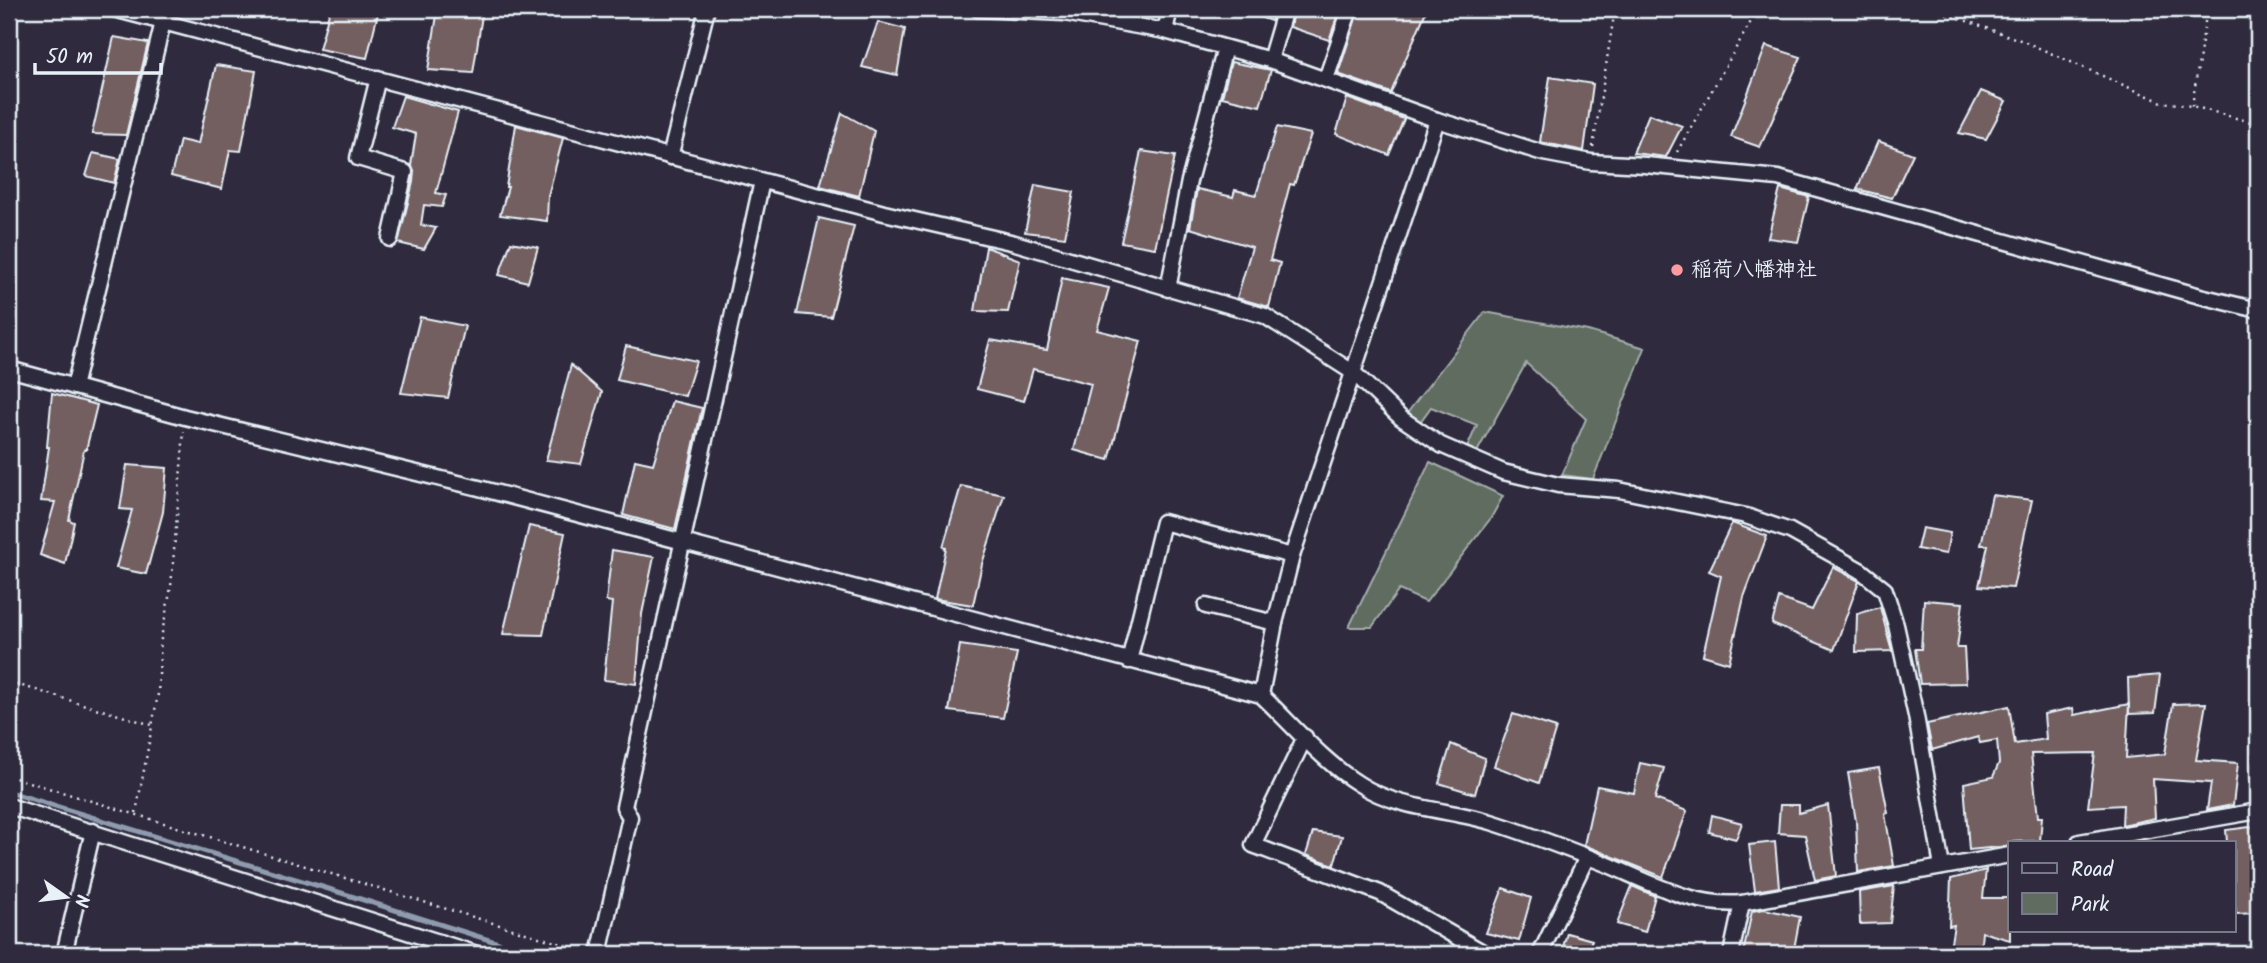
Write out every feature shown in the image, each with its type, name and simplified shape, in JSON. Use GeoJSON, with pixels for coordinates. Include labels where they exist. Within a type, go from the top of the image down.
{"type":"FeatureCollection","features":[{"type":"Feature","properties":{"kind":"street"},"geometry":{"type":"LineString","coordinates":[[114,9],[884,213],[1015,243],[1265,316],[1354,373],[1401,418],[1441,446],[1503,472],[1558,485],[1619,490],[1746,516],[1790,531],[1860,570],[1885,590],[1896,625],[1916,716],[1942,867]]}},
{"type":"Feature","properties":{"kind":"street"},"geometry":{"type":"LineString","coordinates":[[670,157],[706,9]]}},
{"type":"Feature","properties":{"kind":"street"},"geometry":{"type":"LineString","coordinates":[[978,9],[1064,13],[1165,31],[1270,60],[1437,120],[1543,153],[1591,162],[1778,178],[2258,310]]}},
{"type":"Feature","properties":{"kind":"street"},"geometry":{"type":"LineString","coordinates":[[1165,31],[1170,9]]}},
{"type":"Feature","properties":{"kind":"street"},"geometry":{"type":"LineString","coordinates":[[1270,60],[1285,9]]}},
{"type":"Feature","properties":{"kind":"street"},"geometry":{"type":"LineString","coordinates":[[1326,79],[1350,9]]}},
{"type":"Feature","properties":{"kind":"street"},"geometry":{"type":"LineString","coordinates":[[74,387],[163,22]]}},
{"type":"Feature","properties":{"kind":"street"},"geometry":{"type":"LineString","coordinates":[[1168,289],[1189,181],[1225,48]]}},
{"type":"Feature","properties":{"kind":"street"},"geometry":{"type":"LineString","coordinates":[[378,78],[358,158],[405,172],[390,239]]}},
{"type":"Feature","properties":{"kind":"street"},"geometry":{"type":"LineString","coordinates":[[1261,695],[1292,556],[1437,120]]}},
{"type":"Feature","properties":{"kind":"street"},"geometry":{"type":"LineString","coordinates":[[598,954],[630,817],[624,807],[762,181]]}},
{"type":"Feature","properties":{"kind":"street"},"geometry":{"type":"LineString","coordinates":[[9,369],[185,417],[479,488],[1261,695],[1324,756],[1359,785],[1383,796],[1431,810],[1488,821],[1676,893],[1722,905],[2008,855]]}},
{"type":"Feature","properties":{"kind":"street"},"geometry":{"type":"LineString","coordinates":[[1129,661],[1163,522],[1292,556]]}},
{"type":"Feature","properties":{"kind":"street"},"geometry":{"type":"LineString","coordinates":[[1206,606],[1275,623]]}},
{"type":"Feature","properties":{"kind":"street"},"geometry":{"type":"LineString","coordinates":[[1305,737],[1254,845],[1380,894],[1486,954]]}},
{"type":"Feature","properties":{"kind":"street"},"geometry":{"type":"LineString","coordinates":[[9,806],[477,954]]}},
{"type":"Feature","properties":{"kind":"street"},"geometry":{"type":"LineString","coordinates":[[2085,841],[2258,811]]}},
{"type":"Feature","properties":{"kind":"street"},"geometry":{"type":"LineString","coordinates":[[64,954],[93,831]]}},
{"type":"Feature","properties":{"kind":"street"},"geometry":{"type":"LineString","coordinates":[[1540,954],[1587,857]]}},
{"type":"Feature","properties":{"kind":"street"},"geometry":{"type":"LineString","coordinates":[[1731,954],[1742,903]]}},
{"type":"Feature","properties":{"kind":"path"},"geometry":{"type":"LineString","coordinates":[[1591,162],[1615,9]]}},
{"type":"Feature","properties":{"kind":"path"},"geometry":{"type":"LineString","coordinates":[[1668,167],[1758,9]]}},
{"type":"Feature","properties":{"kind":"path"},"geometry":{"type":"LineString","coordinates":[[1933,9],[2023,41],[2162,102],[2192,106],[2258,124]]}},
{"type":"Feature","properties":{"kind":"path"},"geometry":{"type":"LineString","coordinates":[[2192,106],[2207,9]]}},
{"type":"Feature","properties":{"kind":"path"},"geometry":{"type":"LineString","coordinates":[[135,813],[158,694],[161,638],[171,587],[185,417]]}},
{"type":"Feature","properties":{"kind":"path"},"geometry":{"type":"LineString","coordinates":[[9,682],[152,724]]}},
{"type":"Feature","properties":{"kind":"path"},"geometry":{"type":"LineString","coordinates":[[9,776],[598,954]]}},
{"type":"Feature","properties":{"kind":"green space"},"geometry":{"type":"Polygon","coordinates":[[[1485,312],[1588,331],[1645,348],[1593,479],[1562,475],[1586,419],[1526,363],[1477,452],[1467,448],[1477,425],[1431,407],[1420,422],[1408,412],[1485,312]]]}},
{"type":"Feature","properties":{"kind":"green space"},"geometry":{"type":"Polygon","coordinates":[[[1430,462],[1503,496],[1491,518],[1426,602],[1399,590],[1372,627],[1349,627],[1430,462]]]}},
{"type":"Feature","properties":{"kind":"building"},"geometry":{"type":"Polygon","coordinates":[[[330,9],[379,9],[367,58],[319,49],[330,9]]]}},
{"type":"Feature","properties":{"kind":"building"},"geometry":{"type":"Polygon","coordinates":[[[438,9],[483,9],[473,73],[428,70],[438,9]]]}},
{"type":"Feature","properties":{"kind":"building"},"geometry":{"type":"Polygon","coordinates":[[[1275,9],[1271,21],[1242,11],[1275,9]]]}},
{"type":"Feature","properties":{"kind":"building"},"geometry":{"type":"Polygon","coordinates":[[[1294,9],[1340,9],[1329,40],[1290,27],[1294,9]]]}},
{"type":"Feature","properties":{"kind":"building"},"geometry":{"type":"Polygon","coordinates":[[[1359,9],[1427,9],[1391,93],[1338,74],[1359,9]]]}},
{"type":"Feature","properties":{"kind":"building"},"geometry":{"type":"Polygon","coordinates":[[[878,22],[905,29],[897,75],[862,67],[878,22]]]}},
{"type":"Feature","properties":{"kind":"building"},"geometry":{"type":"Polygon","coordinates":[[[114,37],[148,43],[126,135],[92,134],[114,37]]]}},
{"type":"Feature","properties":{"kind":"building"},"geometry":{"type":"Polygon","coordinates":[[[1766,46],[1801,57],[1760,147],[1731,137],[1766,46]]]}},
{"type":"Feature","properties":{"kind":"building"},"geometry":{"type":"Polygon","coordinates":[[[1231,62],[1271,70],[1260,106],[1222,97],[1231,62]]]}},
{"type":"Feature","properties":{"kind":"building"},"geometry":{"type":"Polygon","coordinates":[[[216,65],[256,71],[241,151],[230,150],[222,189],[171,176],[180,140],[198,144],[216,65]]]}},
{"type":"Feature","properties":{"kind":"building"},"geometry":{"type":"Polygon","coordinates":[[[1550,77],[1593,84],[1584,151],[1540,142],[1550,77]]]}},
{"type":"Feature","properties":{"kind":"building"},"geometry":{"type":"Polygon","coordinates":[[[1981,91],[2006,101],[1986,139],[1959,133],[1981,91]]]}},
{"type":"Feature","properties":{"kind":"building"},"geometry":{"type":"Polygon","coordinates":[[[403,96],[458,112],[436,193],[446,195],[442,207],[424,205],[421,225],[436,228],[424,249],[398,243],[413,182],[414,170],[411,165],[416,134],[392,127],[403,96]]]}},
{"type":"Feature","properties":{"kind":"building"},"geometry":{"type":"Polygon","coordinates":[[[1347,98],[1404,119],[1389,155],[1336,134],[1347,98]]]}},
{"type":"Feature","properties":{"kind":"building"},"geometry":{"type":"Polygon","coordinates":[[[842,113],[874,131],[859,196],[820,186],[842,113]]]}},
{"type":"Feature","properties":{"kind":"building"},"geometry":{"type":"Polygon","coordinates":[[[1649,114],[1682,126],[1666,157],[1633,153],[1649,114]]]}},
{"type":"Feature","properties":{"kind":"building"},"geometry":{"type":"Polygon","coordinates":[[[516,125],[563,138],[548,196],[547,221],[500,215],[508,187],[516,125]]]}},
{"type":"Feature","properties":{"kind":"building"},"geometry":{"type":"Polygon","coordinates":[[[1277,127],[1311,134],[1294,185],[1290,184],[1270,260],[1280,263],[1269,307],[1237,298],[1252,247],[1190,228],[1197,189],[1233,197],[1235,190],[1256,195],[1277,127]]]}},
{"type":"Feature","properties":{"kind":"building"},"geometry":{"type":"Polygon","coordinates":[[[1878,141],[1913,154],[1892,198],[1857,189],[1878,141]]]}},
{"type":"Feature","properties":{"kind":"building"},"geometry":{"type":"Polygon","coordinates":[[[1141,151],[1175,156],[1155,248],[1121,242],[1141,151]]]}},
{"type":"Feature","properties":{"kind":"building"},"geometry":{"type":"Polygon","coordinates":[[[93,153],[120,159],[114,183],[86,176],[93,153]]]}},
{"type":"Feature","properties":{"kind":"building"},"geometry":{"type":"Polygon","coordinates":[[[1035,185],[1074,192],[1065,237],[1025,232],[1035,185]]]}},
{"type":"Feature","properties":{"kind":"building"},"geometry":{"type":"Polygon","coordinates":[[[1780,189],[1809,197],[1798,242],[1768,238],[1780,189]]]}},
{"type":"Feature","properties":{"kind":"building"},"geometry":{"type":"Polygon","coordinates":[[[819,218],[854,226],[831,317],[797,314],[819,218]]]}},
{"type":"Feature","properties":{"kind":"building"},"geometry":{"type":"Polygon","coordinates":[[[511,242],[538,247],[528,282],[499,275],[511,242]]]}},
{"type":"Feature","properties":{"kind":"building"},"geometry":{"type":"Polygon","coordinates":[[[986,247],[1020,260],[1008,312],[975,311],[986,247]]]}},
{"type":"Feature","properties":{"kind":"building"},"geometry":{"type":"Polygon","coordinates":[[[1062,278],[1109,288],[1097,330],[1141,341],[1109,460],[1074,450],[1091,384],[1033,369],[1024,401],[977,389],[990,340],[1047,350],[1062,278]]]}},
{"type":"Feature","properties":{"kind":"building"},"geometry":{"type":"Polygon","coordinates":[[[420,317],[465,326],[448,398],[401,393],[420,317]]]}},
{"type":"Feature","properties":{"kind":"building"},"geometry":{"type":"Polygon","coordinates":[[[626,346],[696,361],[685,396],[617,380],[626,346]]]}},
{"type":"Feature","properties":{"kind":"building"},"geometry":{"type":"Polygon","coordinates":[[[571,365],[602,392],[581,464],[546,460],[571,365]]]}},
{"type":"Feature","properties":{"kind":"building"},"geometry":{"type":"Polygon","coordinates":[[[52,393],[97,405],[69,520],[74,522],[65,564],[40,555],[55,502],[41,501],[49,447],[52,393]]]}},
{"type":"Feature","properties":{"kind":"building"},"geometry":{"type":"Polygon","coordinates":[[[672,401],[702,408],[675,529],[623,515],[635,460],[653,464],[672,401]]]}},
{"type":"Feature","properties":{"kind":"building"},"geometry":{"type":"Polygon","coordinates":[[[127,465],[167,468],[163,512],[146,574],[116,568],[132,510],[120,509],[127,465]]]}},
{"type":"Feature","properties":{"kind":"building"},"geometry":{"type":"Polygon","coordinates":[[[961,486],[1004,495],[982,564],[973,605],[935,599],[946,548],[943,547],[961,486]]]}},
{"type":"Feature","properties":{"kind":"building"},"geometry":{"type":"Polygon","coordinates":[[[1992,495],[2032,500],[2013,588],[1979,586],[1988,545],[1981,545],[1992,495]]]}},
{"type":"Feature","properties":{"kind":"building"},"geometry":{"type":"Polygon","coordinates":[[[1732,523],[1767,536],[1744,597],[1729,663],[1703,655],[1721,576],[1709,571],[1732,523]]]}},
{"type":"Feature","properties":{"kind":"building"},"geometry":{"type":"Polygon","coordinates":[[[529,526],[565,533],[543,635],[503,634],[529,526]]]}},
{"type":"Feature","properties":{"kind":"building"},"geometry":{"type":"Polygon","coordinates":[[[1922,528],[1950,533],[1946,554],[1917,549],[1922,528]]]}},
{"type":"Feature","properties":{"kind":"building"},"geometry":{"type":"Polygon","coordinates":[[[612,550],[654,557],[642,614],[636,684],[604,680],[612,602],[606,601],[612,550]]]}},
{"type":"Feature","properties":{"kind":"building"},"geometry":{"type":"Polygon","coordinates":[[[1833,567],[1859,581],[1834,650],[1772,624],[1779,598],[1812,610],[1833,567]]]}},
{"type":"Feature","properties":{"kind":"building"},"geometry":{"type":"Polygon","coordinates":[[[1924,600],[1963,603],[1957,648],[1964,648],[1966,683],[1920,684],[1915,649],[1921,649],[1924,600]]]}},
{"type":"Feature","properties":{"kind":"building"},"geometry":{"type":"Polygon","coordinates":[[[1880,607],[1892,651],[1856,652],[1857,614],[1880,607]]]}},
{"type":"Feature","properties":{"kind":"building"},"geometry":{"type":"Polygon","coordinates":[[[960,645],[1017,653],[1003,718],[949,711],[960,645]]]}},
{"type":"Feature","properties":{"kind":"building"},"geometry":{"type":"Polygon","coordinates":[[[2160,675],[2155,713],[2129,714],[2128,678],[2160,675]]]}},
{"type":"Feature","properties":{"kind":"building"},"geometry":{"type":"Polygon","coordinates":[[[2206,703],[2196,760],[2238,763],[2233,805],[2207,810],[2211,783],[2153,779],[2155,818],[2122,825],[2123,805],[2088,807],[2095,753],[2031,754],[2038,817],[2042,817],[2040,841],[2008,841],[2008,846],[1969,850],[1964,783],[1993,777],[1999,763],[1997,740],[1980,743],[1978,737],[1932,750],[1927,724],[2009,706],[2015,744],[2046,739],[2044,714],[2073,708],[2074,715],[2129,704],[2126,758],[2165,754],[2173,704],[2206,703]]]}},
{"type":"Feature","properties":{"kind":"building"},"geometry":{"type":"Polygon","coordinates":[[[1513,714],[1556,728],[1539,783],[1494,766],[1513,714]]]}},
{"type":"Feature","properties":{"kind":"building"},"geometry":{"type":"Polygon","coordinates":[[[1451,744],[1485,758],[1475,794],[1439,783],[1451,744]]]}},
{"type":"Feature","properties":{"kind":"building"},"geometry":{"type":"Polygon","coordinates":[[[1640,763],[1664,768],[1655,799],[1687,811],[1663,877],[1584,845],[1597,786],[1634,793],[1640,763]]]}},
{"type":"Feature","properties":{"kind":"building"},"geometry":{"type":"Polygon","coordinates":[[[1879,768],[1894,866],[1858,872],[1856,821],[1848,773],[1879,768]]]}},
{"type":"Feature","properties":{"kind":"building"},"geometry":{"type":"Polygon","coordinates":[[[1780,805],[1799,805],[1799,813],[1828,805],[1836,876],[1815,880],[1805,835],[1778,833],[1780,805]]]}},
{"type":"Feature","properties":{"kind":"building"},"geometry":{"type":"Polygon","coordinates":[[[1712,815],[1742,823],[1736,839],[1709,832],[1712,815]]]}},
{"type":"Feature","properties":{"kind":"building"},"geometry":{"type":"Polygon","coordinates":[[[2258,826],[2258,913],[2236,914],[2236,841],[2227,841],[2226,830],[2258,826]]]}},
{"type":"Feature","properties":{"kind":"building"},"geometry":{"type":"Polygon","coordinates":[[[1313,832],[1342,836],[1334,865],[1306,855],[1313,832]]]}},
{"type":"Feature","properties":{"kind":"building"},"geometry":{"type":"Polygon","coordinates":[[[1775,842],[1779,887],[1755,891],[1749,845],[1775,842]]]}},
{"type":"Feature","properties":{"kind":"building"},"geometry":{"type":"Polygon","coordinates":[[[1986,870],[1983,898],[2008,898],[2010,940],[1982,932],[1980,954],[1949,954],[1954,925],[1949,926],[1951,879],[1986,870]]]}},
{"type":"Feature","properties":{"kind":"building"},"geometry":{"type":"Polygon","coordinates":[[[1632,886],[1655,896],[1645,932],[1617,924],[1632,886]]]}},
{"type":"Feature","properties":{"kind":"building"},"geometry":{"type":"Polygon","coordinates":[[[1894,886],[1890,923],[1860,924],[1859,892],[1894,886]]]}},
{"type":"Feature","properties":{"kind":"building"},"geometry":{"type":"Polygon","coordinates":[[[1503,888],[1531,898],[1519,941],[1486,933],[1503,888]]]}},
{"type":"Feature","properties":{"kind":"building"},"geometry":{"type":"Polygon","coordinates":[[[1764,909],[1800,917],[1793,954],[1743,954],[1752,911],[1764,909]]]}},
{"type":"Feature","properties":{"kind":"building"},"geometry":{"type":"Polygon","coordinates":[[[1567,933],[1592,940],[1586,954],[1561,954],[1567,933]]]}},
{"type":"Feature","properties":{"kind":"waterway"},"geometry":{"type":"LineString","coordinates":[[9,792],[533,954]]}},
{"type":"Feature","properties":{"kind":"place","name":"稲荷八幡神社"},"geometry":{"type":"Point","coordinates":[1677,270]}}]}
